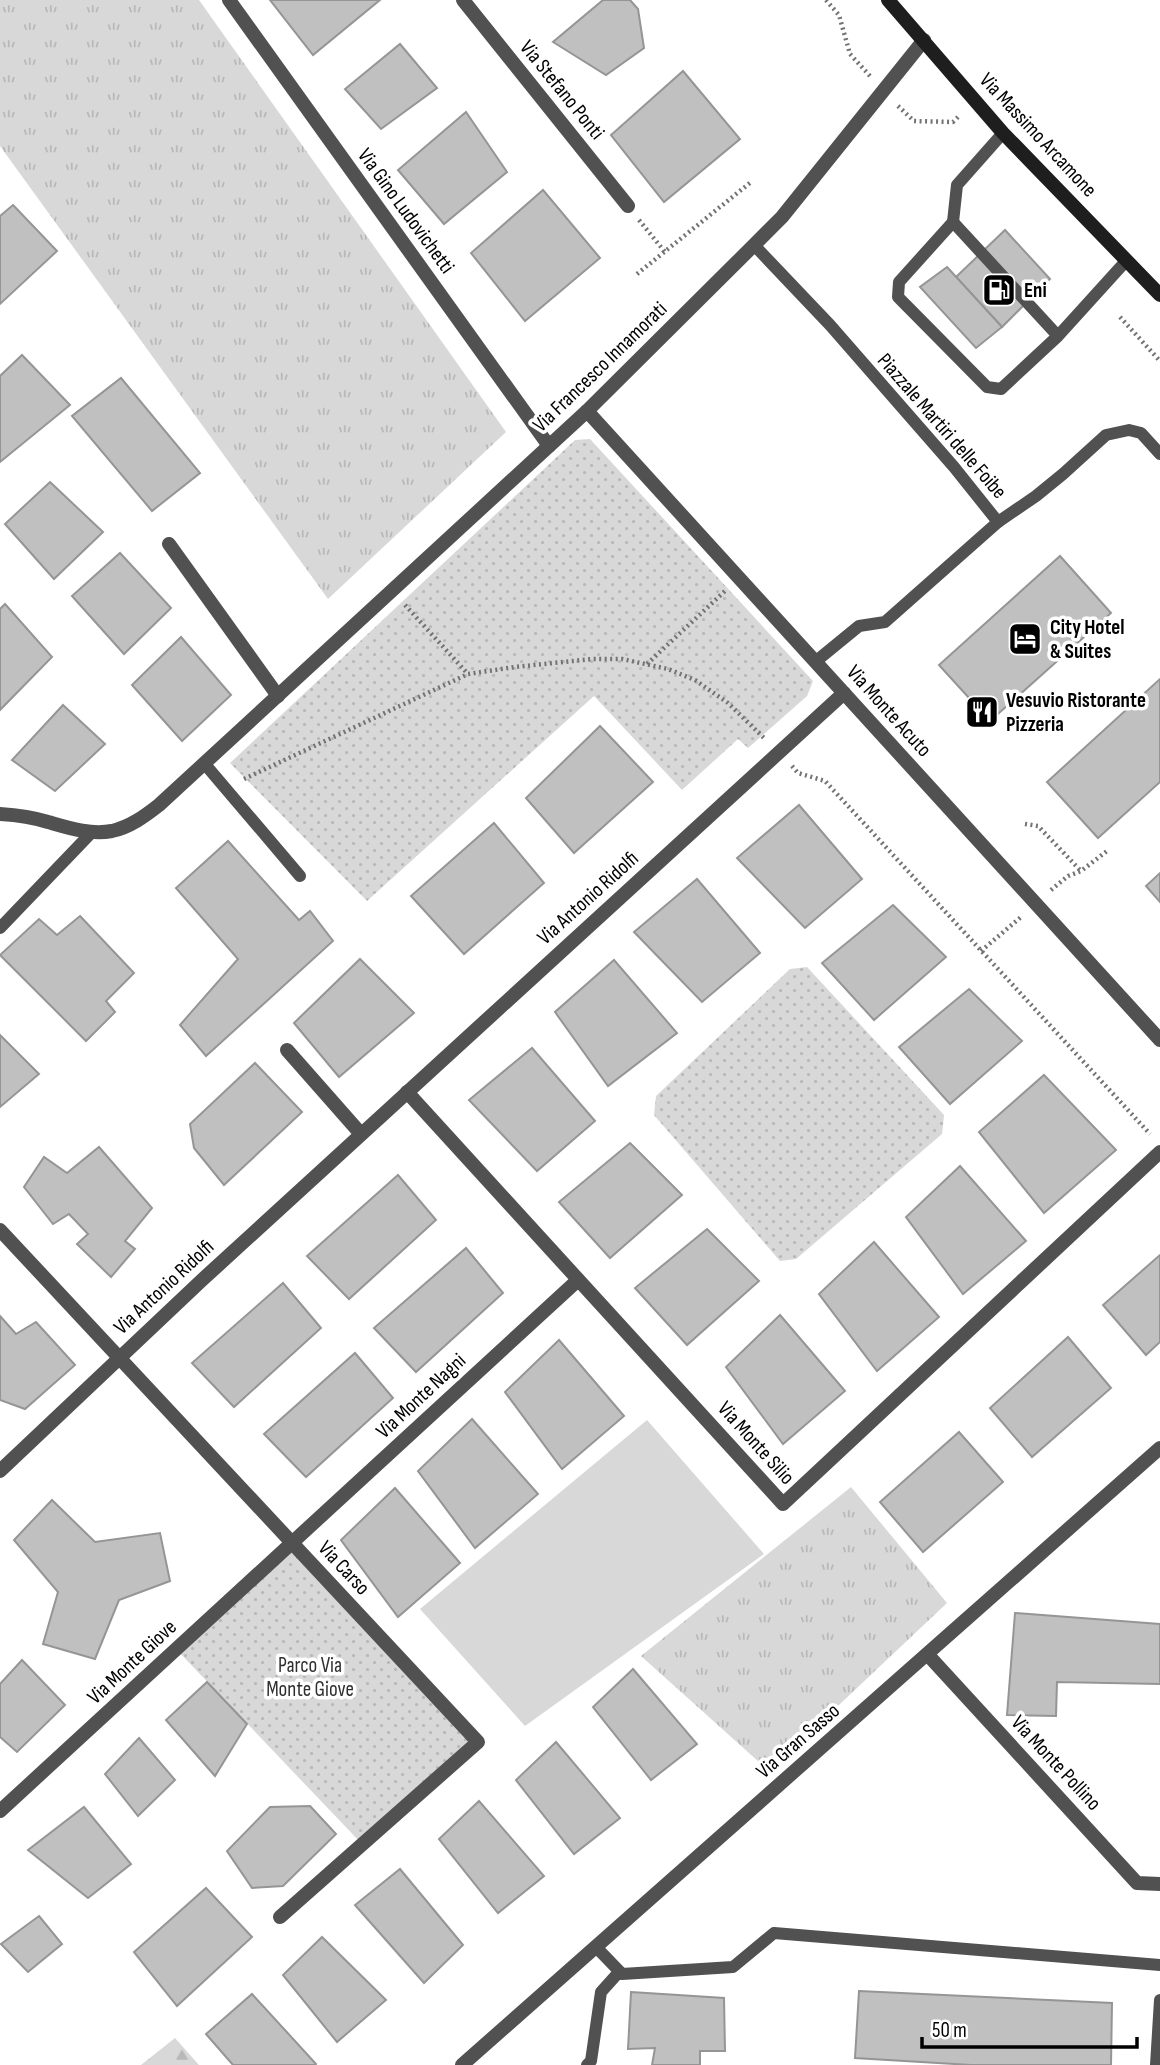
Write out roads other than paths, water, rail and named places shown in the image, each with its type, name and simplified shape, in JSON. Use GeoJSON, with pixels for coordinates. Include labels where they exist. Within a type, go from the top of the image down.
{"type":"FeatureCollection","features":[{"type":"Feature","properties":{"kind":"main road","name":"Via Massimo Arcamone"},"geometry":{"type":"LineString","coordinates":[[888,0],[1003,133],[1160,295]]}},
{"type":"Feature","properties":{"kind":"street","name":"Via Gino Ludovichetti"},"geometry":{"type":"LineString","coordinates":[[229,0],[549,446]]}},
{"type":"Feature","properties":{"kind":"street","name":"Via Stefano Ponti"},"geometry":{"type":"LineString","coordinates":[[463,0],[628,206]]}},
{"type":"Feature","properties":{"kind":"street","name":"Via Francesco Innamorati"},"geometry":{"type":"LineString","coordinates":[[0,814],[28,817],[70,829],[111,831],[144,817],[159,805],[587,411],[782,217],[924,40]]}},
{"type":"Feature","properties":{"kind":"street","name":"Via Monte Acuto"},"geometry":{"type":"LineString","coordinates":[[587,411],[1160,1040]]}},
{"type":"Feature","properties":{"kind":"street"},"geometry":{"type":"LineString","coordinates":[[169,544],[278,696]]}},
{"type":"Feature","properties":{"kind":"street","name":"Via Antonio Ridolfi"},"geometry":{"type":"LineString","coordinates":[[0,1471],[118,1357],[844,693]]}},
{"type":"Feature","properties":{"kind":"street"},"geometry":{"type":"LineString","coordinates":[[287,1050],[361,1134]]}},
{"type":"Feature","properties":{"kind":"street","name":"Via Monte Silio"},"geometry":{"type":"LineString","coordinates":[[407,1092],[783,1504],[1160,1152]]}},
{"type":"Feature","properties":{"kind":"street","name":"Via Carso"},"geometry":{"type":"LineString","coordinates":[[0,1230],[478,1742],[280,1917]]}},
{"type":"Feature","properties":{"kind":"street","name":"Via Monte Nagni"},"geometry":{"type":"LineString","coordinates":[[292,1543],[578,1280]]}},
{"type":"Feature","properties":{"kind":"street","name":"Via Gran Sasso"},"geometry":{"type":"LineString","coordinates":[[462,2065],[1160,1448]]}},
{"type":"Feature","properties":{"kind":"street","name":"Via Monte Giove"},"geometry":{"type":"LineString","coordinates":[[0,1811],[292,1543]]}},
{"type":"Feature","properties":{"kind":"street","name":"Via Monte Pollino"},"geometry":{"type":"LineString","coordinates":[[928,1655],[1138,1883],[1160,1884]]}},
{"type":"Feature","properties":{"kind":"lane"},"geometry":{"type":"LineString","coordinates":[[1003,133],[957,185],[953,222],[899,282],[898,297],[987,387],[1001,389],[1058,336],[1126,261]]}},
{"type":"Feature","properties":{"kind":"lane"},"geometry":{"type":"LineString","coordinates":[[953,222],[1058,336]]}},
{"type":"Feature","properties":{"kind":"lane","name":"Piazzale Martiri delle Foibe"},"geometry":{"type":"LineString","coordinates":[[754,245],[830,325],[954,467],[998,522],[885,622],[859,626],[815,662]]}},
{"type":"Feature","properties":{"kind":"lane"},"geometry":{"type":"LineString","coordinates":[[998,522],[1036,496],[1106,435],[1129,430],[1141,433],[1160,454]]}},
{"type":"Feature","properties":{"kind":"lane"},"geometry":{"type":"LineString","coordinates":[[204,763],[300,876]]}},
{"type":"Feature","properties":{"kind":"lane"},"geometry":{"type":"LineString","coordinates":[[0,928],[92,832]]}},
{"type":"Feature","properties":{"kind":"lane"},"geometry":{"type":"LineString","coordinates":[[596,1947],[622,1974],[733,1967],[774,1933],[1160,1965]]}},
{"type":"Feature","properties":{"kind":"lane"},"geometry":{"type":"LineString","coordinates":[[587,2065],[591,2061],[601,1992],[619,1972]]}},
{"type":"Feature","properties":{"kind":"lane"},"geometry":{"type":"LineString","coordinates":[[1156,2065],[1160,2000]]}},
{"type":"Feature","properties":{"kind":"place","name":"Eni"},"geometry":{"type":"Point","coordinates":[999,290]}},
{"type":"Feature","properties":{"kind":"place","name":"City Hotel & Suites"},"geometry":{"type":"Point","coordinates":[1025,639]}},
{"type":"Feature","properties":{"kind":"place","name":"Vesuvio Ristorante Pizzeria"},"geometry":{"type":"Point","coordinates":[982,712]}},
{"type":"Feature","properties":{"kind":"park label","name":"Parco Via Monte Giove"},"geometry":{"type":"Point","coordinates":[310,1677]}}]}
